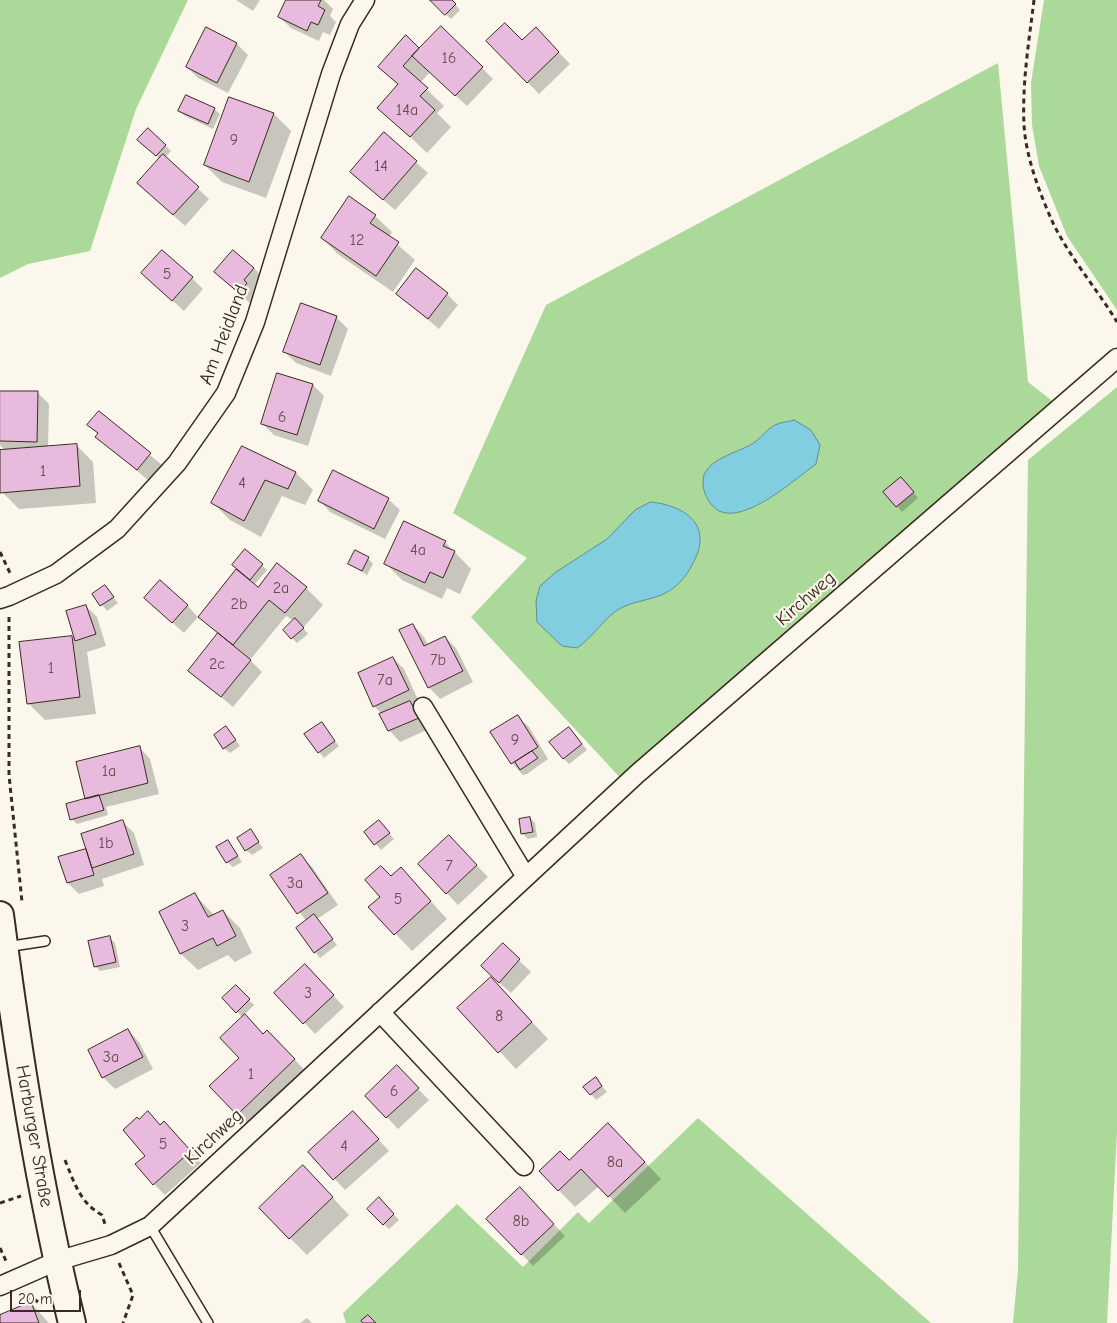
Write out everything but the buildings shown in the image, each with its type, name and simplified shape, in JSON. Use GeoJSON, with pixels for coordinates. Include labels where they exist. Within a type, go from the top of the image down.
{"type":"FeatureCollection","features":[{"type":"Feature","properties":{"kind":"street","name":"Am Heidland"},"geometry":{"type":"LineString","coordinates":[[4,598],[56,574],[117,529],[176,463],[226,393],[254,322],[331,74],[350,24],[365,0]]}},
{"type":"Feature","properties":{"kind":"street","name":"Kirchweg"},"geometry":{"type":"LineString","coordinates":[[7,1282],[57,1261],[111,1245],[150,1226],[645,768],[1117,358]]}},
{"type":"Feature","properties":{"kind":"street"},"geometry":{"type":"LineString","coordinates":[[423,707],[526,877]]}},
{"type":"Feature","properties":{"kind":"street","name":"Harburger Straße"},"geometry":{"type":"LineString","coordinates":[[11,911],[4,947],[19,1053],[57,1261],[72,1323]]}},
{"type":"Feature","properties":{"kind":"street"},"geometry":{"type":"LineString","coordinates":[[380,1012],[524,1166]]}},
{"type":"Feature","properties":{"kind":"lane"},"geometry":{"type":"LineString","coordinates":[[4,947],[45,940]]}},
{"type":"Feature","properties":{"kind":"lane"},"geometry":{"type":"LineString","coordinates":[[150,1226],[208,1323]]}},
{"type":"Feature","properties":{"kind":"path"},"geometry":{"type":"LineString","coordinates":[[1034,0],[1025,80],[1024,126],[1030,156],[1039,188],[1054,224],[1117,322]]}},
{"type":"Feature","properties":{"kind":"path"},"geometry":{"type":"LineString","coordinates":[[0,552],[11,574],[4,598],[8,774],[16,862],[11,911]]}},
{"type":"Feature","properties":{"kind":"path"},"geometry":{"type":"LineString","coordinates":[[64,1159],[80,1196],[94,1211],[102,1215],[111,1245],[133,1295],[123,1323]]}},
{"type":"Feature","properties":{"kind":"path"},"geometry":{"type":"LineString","coordinates":[[0,1203],[23,1195]]}},
{"type":"Feature","properties":{"kind":"path"},"geometry":{"type":"LineString","coordinates":[[7,1282],[23,1299],[34,1299],[46,1308]]}},
{"type":"Feature","properties":{"kind":"green space"},"geometry":{"type":"Polygon","coordinates":[[[0,0],[188,0],[136,109],[90,251],[28,264],[0,278],[0,0]]]}},
{"type":"Feature","properties":{"kind":"green space"},"geometry":{"type":"Polygon","coordinates":[[[1044,0],[1117,0],[1117,310],[1067,236],[1039,166],[1032,125],[1031,83],[1044,0]]]}},
{"type":"Feature","properties":{"kind":"green space"},"geometry":{"type":"Polygon","coordinates":[[[998,63],[1028,382],[1060,407],[626,784],[471,617],[527,558],[453,513],[546,305],[998,63]]]}},
{"type":"Feature","properties":{"kind":"green space"},"geometry":{"type":"Polygon","coordinates":[[[1117,387],[1117,1132],[1107,1323],[1013,1323],[1018,1270],[1028,460],[1117,387]]]}},
{"type":"Feature","properties":{"kind":"green space"},"geometry":{"type":"Polygon","coordinates":[[[698,1118],[931,1323],[346,1323],[343,1313],[457,1204],[523,1267],[578,1212],[589,1223],[698,1118]]]}},
{"type":"Feature","properties":{"kind":"water"},"geometry":{"type":"Polygon","coordinates":[[[794,420],[811,430],[820,445],[816,464],[780,491],[749,509],[734,513],[721,512],[711,504],[703,487],[704,475],[708,469],[720,459],[755,442],[772,426],[794,420]]]}},
{"type":"Feature","properties":{"kind":"water"},"geometry":{"type":"Polygon","coordinates":[[[651,502],[676,508],[694,521],[700,540],[698,552],[690,569],[680,583],[669,591],[622,607],[616,611],[577,648],[562,646],[537,622],[536,601],[540,586],[556,572],[607,539],[635,510],[651,502]]]}}]}
